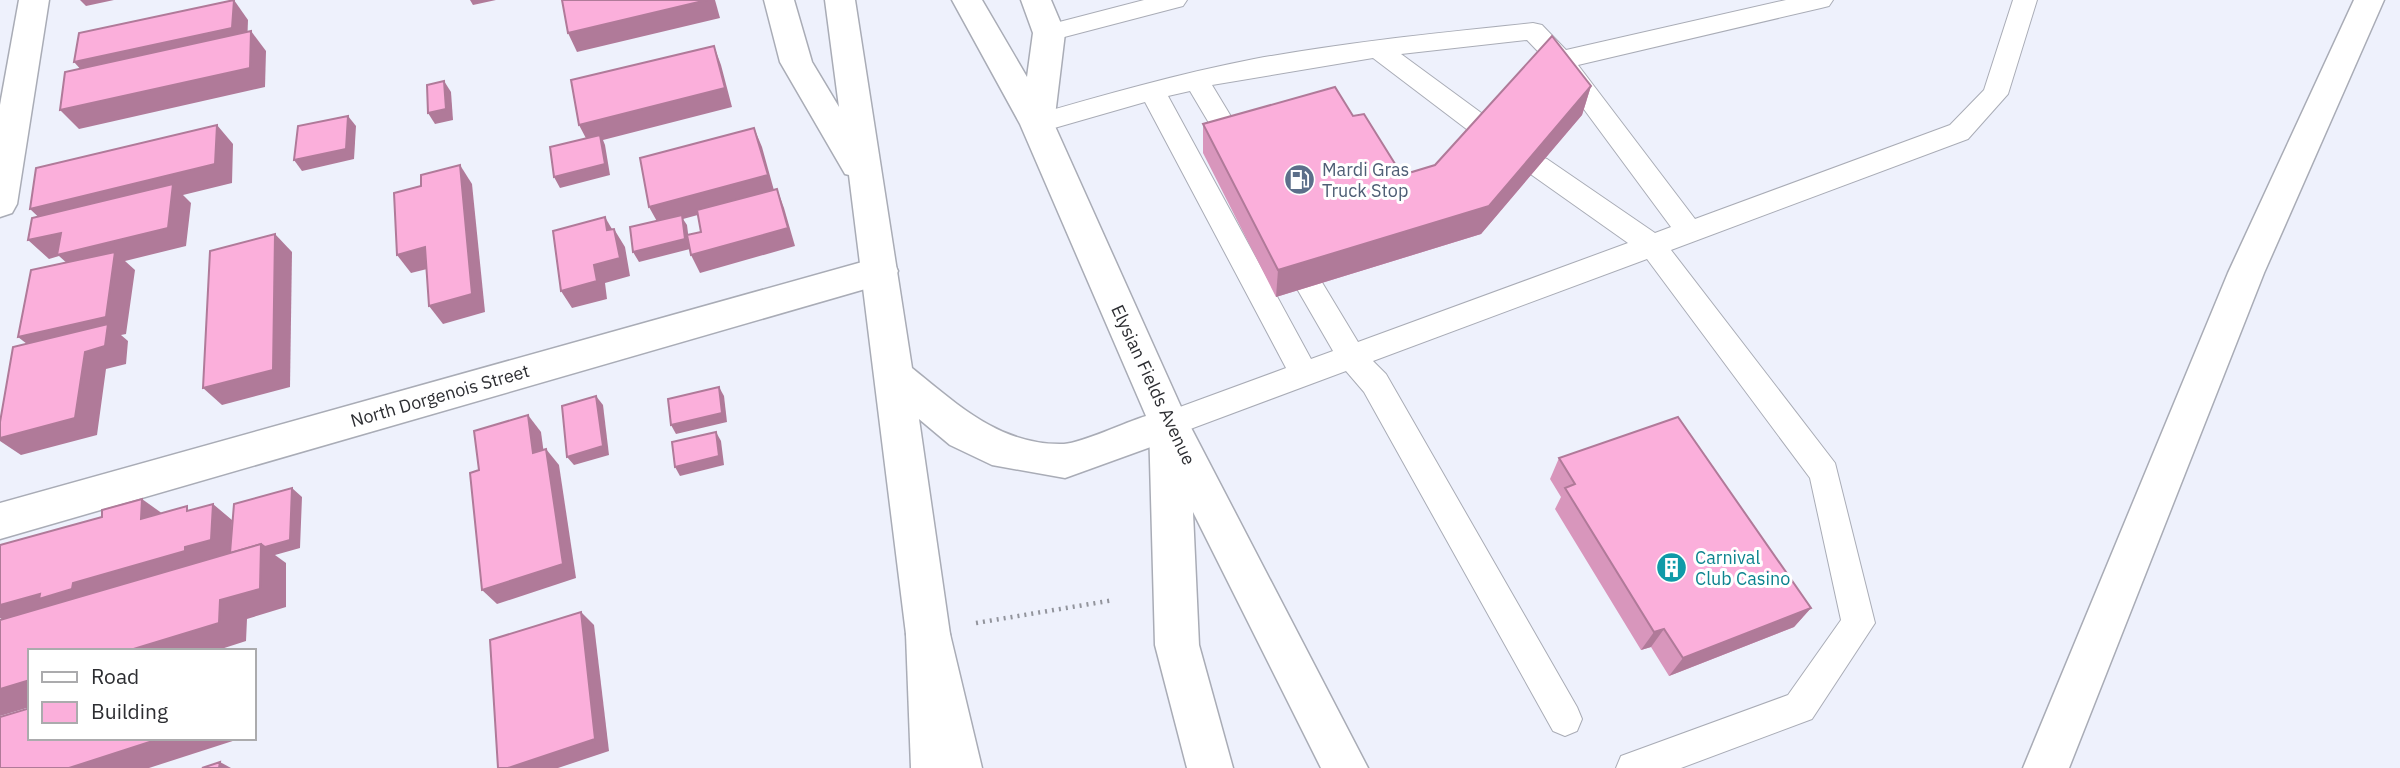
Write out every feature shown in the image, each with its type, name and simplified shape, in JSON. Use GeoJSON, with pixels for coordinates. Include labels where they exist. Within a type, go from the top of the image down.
{"type":"FeatureCollection","features":[{"type":"Feature","properties":{"kind":"main road"},"geometry":{"type":"LineString","coordinates":[[0,204],[34,0]]}},
{"type":"Feature","properties":{"kind":"main road"},"geometry":{"type":"LineString","coordinates":[[779,0],[796,62],[866,181]]}},
{"type":"Feature","properties":{"kind":"main road"},"geometry":{"type":"LineString","coordinates":[[840,0],[880,271],[928,635],[934,768]]}},
{"type":"Feature","properties":{"kind":"main road","name":"Elysian Fields Avenue"},"geometry":{"type":"LineString","coordinates":[[967,0],[1037,124],[1169,425],[1345,768]]}},
{"type":"Feature","properties":{"kind":"main road"},"geometry":{"type":"LineString","coordinates":[[1036,0],[1049,33],[1037,124]]}},
{"type":"Feature","properties":{"kind":"main road"},"geometry":{"type":"LineString","coordinates":[[2046,768],[2246,273],[2369,0]]}},
{"type":"Feature","properties":{"kind":"main road","name":"North Dorgenois Street"},"geometry":{"type":"LineString","coordinates":[[0,521],[880,271]]}},
{"type":"Feature","properties":{"kind":"main road"},"geometry":{"type":"LineString","coordinates":[[894,376],[964,433],[1006,453],[1065,461],[1169,425],[1177,645],[1210,768]]}},
{"type":"Feature","properties":{"kind":"main road"},"geometry":{"type":"LineString","coordinates":[[928,635],[959,768]]}},
{"type":"Feature","properties":{"kind":"lane"},"geometry":{"type":"LineString","coordinates":[[1561,60],[1821,0]]}},
{"type":"Feature","properties":{"kind":"lane"},"geometry":{"type":"LineString","coordinates":[[1169,425],[1959,132],[1995,94],[2025,0]]}},
{"type":"Feature","properties":{"kind":"lane"},"geometry":{"type":"LineString","coordinates":[[1049,33],[1177,1]]}},
{"type":"Feature","properties":{"kind":"lane"},"geometry":{"type":"LineString","coordinates":[[1037,124],[1197,80],[1376,48],[1533,31],[1561,60],[1689,231]]}},
{"type":"Feature","properties":{"kind":"lane"},"geometry":{"type":"LineString","coordinates":[[1376,48],[1486,130]]}},
{"type":"Feature","properties":{"kind":"lane"},"geometry":{"type":"LineString","coordinates":[[1197,80],[1234,143]]}},
{"type":"Feature","properties":{"kind":"lane"},"geometry":{"type":"LineString","coordinates":[[1152,91],[1304,374]]}},
{"type":"Feature","properties":{"kind":"lane"},"geometry":{"type":"LineString","coordinates":[[1538,166],[1653,246],[1824,473],[1858,623],[1800,707],[1634,768]]}},
{"type":"Feature","properties":{"kind":"lane"},"geometry":{"type":"LineString","coordinates":[[1310,287],[1352,358],[1375,383],[1565,719]]}},
{"type":"Feature","properties":{"kind":"path"},"geometry":{"type":"LineString","coordinates":[[976,623],[1114,600]]}},
{"type":"Feature","properties":{"kind":"building"},"geometry":{"type":"Polygon","coordinates":[[[234,0],[232,28],[74,62],[79,33],[234,0]]]}},
{"type":"Feature","properties":{"kind":"building"},"geometry":{"type":"Polygon","coordinates":[[[562,0],[707,0],[568,33],[562,0]]]}},
{"type":"Feature","properties":{"kind":"building"},"geometry":{"type":"Polygon","coordinates":[[[251,31],[250,68],[60,110],[65,72],[251,31]]]}},
{"type":"Feature","properties":{"kind":"building","name":"Mardi Gras Truck Stop"},"geometry":{"type":"Polygon","coordinates":[[[1552,36],[1591,86],[1489,206],[1278,270],[1203,124],[1335,87],[1353,116],[1364,114],[1402,175],[1435,165],[1552,36]]]}},
{"type":"Feature","properties":{"kind":"building"},"geometry":{"type":"Polygon","coordinates":[[[714,46],[725,88],[579,125],[571,80],[714,46]]]}},
{"type":"Feature","properties":{"kind":"building"},"geometry":{"type":"Polygon","coordinates":[[[444,81],[446,109],[428,113],[427,85],[444,81]]]}},
{"type":"Feature","properties":{"kind":"building"},"geometry":{"type":"Polygon","coordinates":[[[348,116],[346,149],[294,160],[298,126],[348,116]]]}},
{"type":"Feature","properties":{"kind":"building"},"geometry":{"type":"Polygon","coordinates":[[[217,125],[215,164],[30,209],[36,168],[217,125]]]}},
{"type":"Feature","properties":{"kind":"building"},"geometry":{"type":"Polygon","coordinates":[[[754,128],[768,175],[649,207],[640,158],[754,128]]]}},
{"type":"Feature","properties":{"kind":"building"},"geometry":{"type":"Polygon","coordinates":[[[600,135],[605,164],[554,177],[550,147],[600,135]]]}},
{"type":"Feature","properties":{"kind":"building"},"geometry":{"type":"Polygon","coordinates":[[[460,165],[472,294],[429,306],[425,247],[397,255],[394,193],[421,186],[421,175],[460,165]]]}},
{"type":"Feature","properties":{"kind":"building"},"geometry":{"type":"Polygon","coordinates":[[[173,184],[168,228],[57,255],[61,233],[28,240],[32,218],[173,184]]]}},
{"type":"Feature","properties":{"kind":"building"},"geometry":{"type":"Polygon","coordinates":[[[777,189],[788,228],[691,255],[687,235],[701,232],[697,210],[777,189]]]}},
{"type":"Feature","properties":{"kind":"building"},"geometry":{"type":"Polygon","coordinates":[[[682,215],[685,239],[633,252],[630,227],[682,215]]]}},
{"type":"Feature","properties":{"kind":"building"},"geometry":{"type":"Polygon","coordinates":[[[605,217],[607,230],[614,229],[620,258],[594,265],[597,281],[561,291],[553,231],[605,217]]]}},
{"type":"Feature","properties":{"kind":"building"},"geometry":{"type":"Polygon","coordinates":[[[275,234],[273,370],[203,388],[210,251],[275,234]]]}},
{"type":"Feature","properties":{"kind":"building"},"geometry":{"type":"Polygon","coordinates":[[[115,252],[106,317],[18,337],[31,270],[115,252]]]}},
{"type":"Feature","properties":{"kind":"building"},"geometry":{"type":"Polygon","coordinates":[[[108,324],[105,346],[85,352],[75,418],[0,438],[0,422],[13,347],[108,324]]]}},
{"type":"Feature","properties":{"kind":"building"},"geometry":{"type":"Polygon","coordinates":[[[719,387],[722,413],[671,425],[668,399],[719,387]]]}},
{"type":"Feature","properties":{"kind":"building"},"geometry":{"type":"Polygon","coordinates":[[[596,396],[603,446],[567,457],[562,406],[596,396]]]}},
{"type":"Feature","properties":{"kind":"building"},"geometry":{"type":"Polygon","coordinates":[[[528,415],[533,453],[546,449],[563,564],[482,590],[470,473],[479,470],[474,431],[528,415]]]}},
{"type":"Feature","properties":{"kind":"building","name":"Carnival Club Casino"},"geometry":{"type":"Polygon","coordinates":[[[1678,417],[1811,608],[1683,658],[1664,629],[1654,632],[1565,488],[1575,484],[1559,458],[1678,417]]]}},
{"type":"Feature","properties":{"kind":"building"},"geometry":{"type":"Polygon","coordinates":[[[716,432],[719,456],[675,467],[672,442],[716,432]]]}},
{"type":"Feature","properties":{"kind":"building"},"geometry":{"type":"Polygon","coordinates":[[[292,488],[290,540],[265,547],[261,544],[230,553],[234,504],[292,488]]]}},
{"type":"Feature","properties":{"kind":"building"},"geometry":{"type":"Polygon","coordinates":[[[142,499],[141,519],[187,506],[187,511],[213,504],[211,540],[185,547],[185,551],[73,583],[72,589],[39,599],[40,594],[0,605],[0,545],[102,517],[102,510],[142,499]]]}},
{"type":"Feature","properties":{"kind":"building"},"geometry":{"type":"Polygon","coordinates":[[[261,544],[260,589],[220,600],[219,623],[134,649],[28,649],[28,681],[0,689],[0,620],[261,544]]]}},
{"type":"Feature","properties":{"kind":"building"},"geometry":{"type":"Polygon","coordinates":[[[581,612],[595,739],[508,768],[498,768],[490,640],[581,612]]]}},
{"type":"Feature","properties":{"kind":"building"},"geometry":{"type":"Polygon","coordinates":[[[28,709],[28,740],[156,740],[69,768],[0,768],[0,717],[28,709]]]}},
{"type":"Feature","properties":{"kind":"building"},"geometry":{"type":"Polygon","coordinates":[[[220,762],[219,768],[202,768],[220,762]]]}},
{"type":"Feature","properties":{"kind":"place","name":"Mardi Gras Truck Stop"},"geometry":{"type":"Point","coordinates":[1299,180]}},
{"type":"Feature","properties":{"kind":"place","name":"Carnival Club Casino"},"geometry":{"type":"Point","coordinates":[1672,568]}}]}
